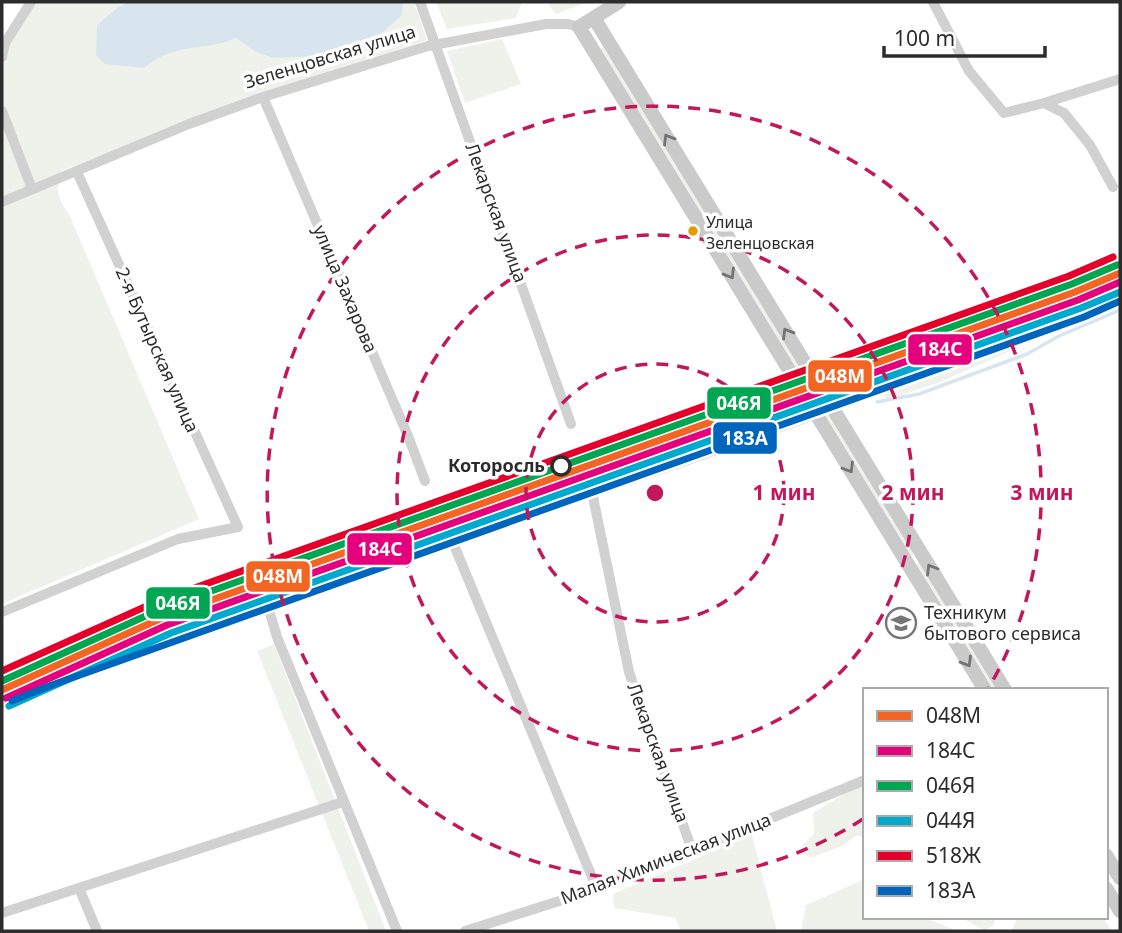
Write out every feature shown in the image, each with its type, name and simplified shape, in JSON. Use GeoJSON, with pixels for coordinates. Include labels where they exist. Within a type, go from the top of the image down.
{"type":"FeatureCollection","features":[{"type":"Feature","properties":{"kind":"main road"},"geometry":{"type":"LineString","coordinates":[[619,2],[579,27],[984,688]]}},
{"type":"Feature","properties":{"kind":"main road"},"geometry":{"type":"LineString","coordinates":[[594,18],[1004,688]]}},
{"type":"Feature","properties":{"kind":"main road"},"geometry":{"type":"LineString","coordinates":[[1108,858],[1120,878]]}},
{"type":"Feature","properties":{"kind":"main road"},"geometry":{"type":"LineString","coordinates":[[1108,891],[1120,911]]}},
{"type":"Feature","properties":{"kind":"street"},"geometry":{"type":"LineString","coordinates":[[2,57],[6,40],[31,2]]}},
{"type":"Feature","properties":{"kind":"street","name":"Лекарская улица"},"geometry":{"type":"LineString","coordinates":[[420,2],[571,424]]}},
{"type":"Feature","properties":{"kind":"street"},"geometry":{"type":"LineString","coordinates":[[933,2],[970,71],[1004,113],[1120,79]]}},
{"type":"Feature","properties":{"kind":"street","name":"Зеленцовская улица"},"geometry":{"type":"LineString","coordinates":[[2,202],[153,138],[263,97],[436,45],[546,24],[579,27]]}},
{"type":"Feature","properties":{"kind":"street","name":"улица Захарова"},"geometry":{"type":"LineString","coordinates":[[263,97],[425,481]]}},
{"type":"Feature","properties":{"kind":"street"},"geometry":{"type":"LineString","coordinates":[[1044,103],[1064,113],[1090,145],[1113,187]]}},
{"type":"Feature","properties":{"kind":"street"},"geometry":{"type":"LineString","coordinates":[[2,111],[32,189]]}},
{"type":"Feature","properties":{"kind":"street","name":"2-я Бутырская улица"},"geometry":{"type":"LineString","coordinates":[[2,612],[178,539],[238,527],[77,172]]}},
{"type":"Feature","properties":{"kind":"street"},"geometry":{"type":"LineString","coordinates":[[397,931],[277,637],[266,600],[297,584],[592,492],[816,414]]}},
{"type":"Feature","properties":{"kind":"street","name":"Лекарская улица"},"geometry":{"type":"LineString","coordinates":[[592,492],[629,672],[692,850]]}},
{"type":"Feature","properties":{"kind":"street"},"geometry":{"type":"LineString","coordinates":[[451,538],[597,889]]}},
{"type":"Feature","properties":{"kind":"street","name":"Малая Химическая улица"},"geometry":{"type":"LineString","coordinates":[[465,931],[597,889],[863,781]]}},
{"type":"Feature","properties":{"kind":"street"},"geometry":{"type":"LineString","coordinates":[[2,913],[343,802]]}},
{"type":"Feature","properties":{"kind":"street"},"geometry":{"type":"LineString","coordinates":[[79,888],[97,931]]}},
{"type":"Feature","properties":{"kind":"shaded area"},"geometry":{"type":"Polygon","coordinates":[[[37,2],[414,2],[427,40],[226,108],[61,171],[58,184],[60,199],[70,216],[199,519],[2,604],[2,36],[14,35],[37,2]]]}},
{"type":"Feature","properties":{"kind":"shaded area"},"geometry":{"type":"Polygon","coordinates":[[[129,2],[403,2],[402,15],[382,33],[318,56],[274,58],[256,52],[236,38],[179,50],[144,68],[105,64],[96,56],[97,25],[118,7],[129,2]]]}},
{"type":"Feature","properties":{"kind":"shaded area"},"geometry":{"type":"Polygon","coordinates":[[[436,2],[522,2],[516,18],[447,29],[436,2]]]}},
{"type":"Feature","properties":{"kind":"shaded area"},"geometry":{"type":"Polygon","coordinates":[[[547,2],[587,2],[556,14],[547,2]]]}},
{"type":"Feature","properties":{"kind":"shaded area"},"geometry":{"type":"Polygon","coordinates":[[[502,39],[521,84],[465,103],[447,51],[502,39]]]}},
{"type":"Feature","properties":{"kind":"shaded area"},"geometry":{"type":"Polygon","coordinates":[[[603,46],[914,553],[910,556],[600,49],[603,46]]]}},
{"type":"Feature","properties":{"kind":"shaded area"},"geometry":{"type":"Polygon","coordinates":[[[1120,282],[1120,302],[1074,318],[1006,353],[940,382],[887,400],[870,369],[1120,282]]]}},
{"type":"Feature","properties":{"kind":"shaded area"},"geometry":{"type":"Polygon","coordinates":[[[919,562],[996,688],[991,688],[916,565],[919,562]]]}},
{"type":"Feature","properties":{"kind":"shaded area"},"geometry":{"type":"Polygon","coordinates":[[[274,644],[386,931],[369,931],[257,651],[274,644]]]}},
{"type":"Feature","properties":{"kind":"shaded area"},"geometry":{"type":"Polygon","coordinates":[[[863,783],[863,837],[857,835],[842,846],[813,857],[801,854],[803,845],[814,834],[813,813],[863,783]]]}},
{"type":"Feature","properties":{"kind":"shaded area"},"geometry":{"type":"Polygon","coordinates":[[[752,835],[777,931],[681,931],[675,918],[614,908],[613,894],[752,835]]]}},
{"type":"Feature","properties":{"kind":"shaded area"},"geometry":{"type":"Polygon","coordinates":[[[863,880],[863,919],[929,919],[957,931],[801,931],[806,905],[863,880]]]}},
{"type":"Feature","properties":{"kind":"shaded area"},"geometry":{"type":"Polygon","coordinates":[[[963,919],[995,919],[993,926],[984,930],[963,919]]]}},
{"type":"Feature","properties":{"kind":"shaded area"},"geometry":{"type":"Polygon","coordinates":[[[1017,919],[1104,919],[1112,931],[1011,931],[1017,919]]]}},
{"type":"Feature","properties":{"kind":"waterway"},"geometry":{"type":"LineString","coordinates":[[877,402],[919,394],[1027,354],[1059,336],[1120,310]]}},
{"type":"Feature","properties":{"kind":"railway"},"geometry":{"type":"LineString","coordinates":[[1075,292],[1120,276]]}},
{"type":"Feature","properties":{"kind":"transit line","name":"518Ж"},"geometry":{"type":"LineString","coordinates":[[2,671],[158,601],[1069,276],[1113,257]]}},
{"type":"Feature","properties":{"kind":"transit line","name":"046Я"},"geometry":{"type":"LineString","coordinates":[[2,681],[161,609],[1072,284],[1117,265]]}},
{"type":"Feature","properties":{"kind":"transit line","name":"048М"},"geometry":{"type":"LineString","coordinates":[[2,690],[164,617],[1075,292],[1120,273]]}},
{"type":"Feature","properties":{"kind":"transit line","name":"184С"},"geometry":{"type":"LineString","coordinates":[[6,698],[167,625],[1078,300],[1120,282]]}},
{"type":"Feature","properties":{"kind":"transit line","name":"044Я"},"geometry":{"type":"LineString","coordinates":[[9,706],[171,633],[1120,292]]}},
{"type":"Feature","properties":{"kind":"transit line","name":"183А"},"geometry":{"type":"LineString","coordinates":[[12,701],[1084,317],[1120,301]]}},
{"type":"Feature","properties":{"kind":"place","name":"Улица Зеленцовская"},"geometry":{"type":"Point","coordinates":[693,231]}},
{"type":"Feature","properties":{"kind":"place","name":"Которосль"},"geometry":{"type":"Point","coordinates":[561,466]}},
{"type":"Feature","properties":{"kind":"place","name":"Техникум бытового сервиса"},"geometry":{"type":"Point","coordinates":[901,623]}}]}
